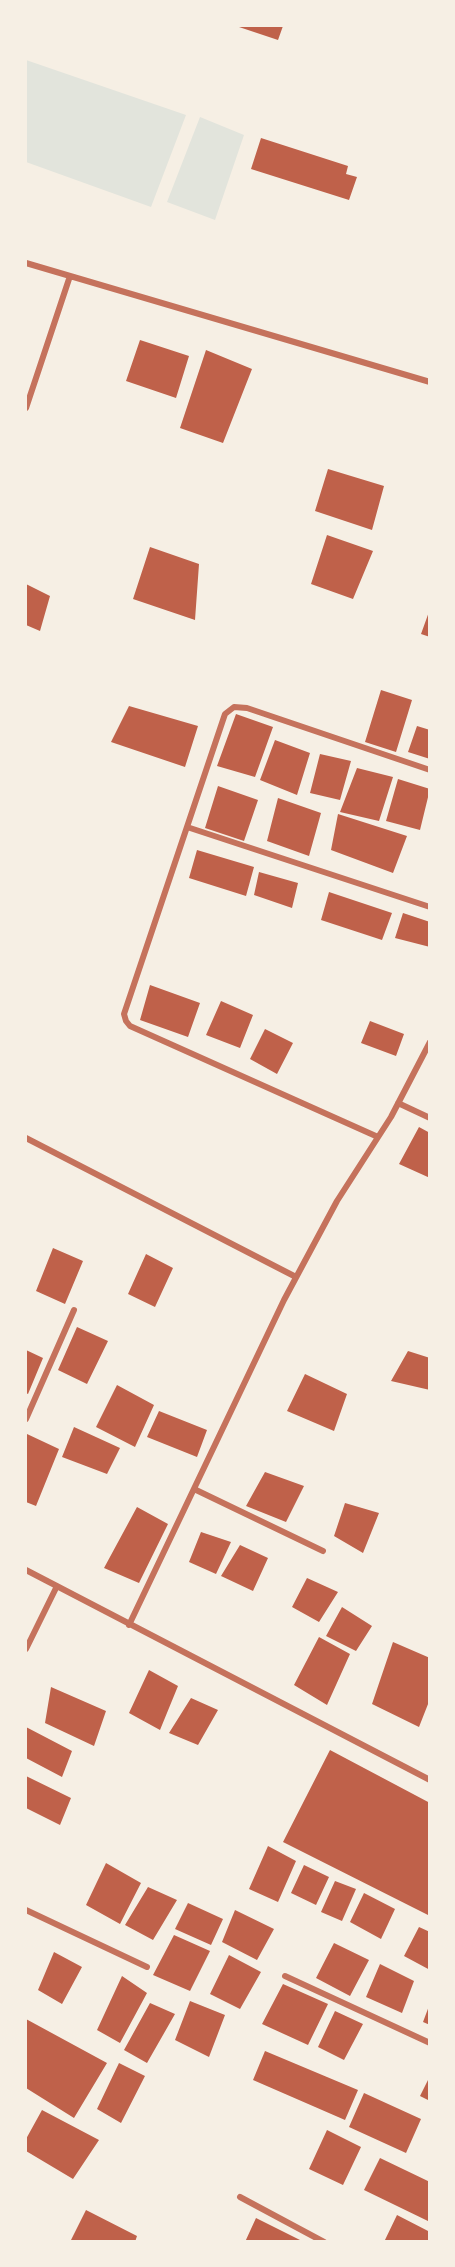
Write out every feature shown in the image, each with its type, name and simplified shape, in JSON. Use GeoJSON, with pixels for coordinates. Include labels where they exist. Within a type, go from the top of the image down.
{"type":"FeatureCollection","features":[{"type":"Feature","properties":{"kind":"street"},"geometry":{"type":"LineString","coordinates":[[26,263],[429,382]]}},
{"type":"Feature","properties":{"kind":"street"},"geometry":{"type":"LineString","coordinates":[[26,408],[70,276]]}},
{"type":"Feature","properties":{"kind":"street"},"geometry":{"type":"LineString","coordinates":[[378,1137],[130,1026],[124,1014],[225,714],[234,707],[247,708],[429,770]]}},
{"type":"Feature","properties":{"kind":"street"},"geometry":{"type":"LineString","coordinates":[[187,826],[429,907]]}},
{"type":"Feature","properties":{"kind":"street"},"geometry":{"type":"LineString","coordinates":[[129,1625],[296,1277],[337,1201],[398,1103],[429,1042]]}},
{"type":"Feature","properties":{"kind":"street"},"geometry":{"type":"LineString","coordinates":[[398,1103],[429,1118]]}},
{"type":"Feature","properties":{"kind":"street"},"geometry":{"type":"LineString","coordinates":[[26,1138],[296,1277]]}},
{"type":"Feature","properties":{"kind":"street"},"geometry":{"type":"LineString","coordinates":[[26,1419],[74,1310]]}},
{"type":"Feature","properties":{"kind":"street"},"geometry":{"type":"LineString","coordinates":[[194,1489],[323,1551]]}},
{"type":"Feature","properties":{"kind":"street"},"geometry":{"type":"LineString","coordinates":[[26,1570],[429,1780]]}},
{"type":"Feature","properties":{"kind":"street"},"geometry":{"type":"LineString","coordinates":[[26,1649],[57,1586]]}},
{"type":"Feature","properties":{"kind":"street"},"geometry":{"type":"LineString","coordinates":[[26,1910],[147,1968]]}},
{"type":"Feature","properties":{"kind":"street"},"geometry":{"type":"LineString","coordinates":[[285,1976],[429,2043]]}},
{"type":"Feature","properties":{"kind":"street"},"geometry":{"type":"LineString","coordinates":[[240,2197],[324,2241]]}},
{"type":"Feature","properties":{"kind":"shaded area"},"geometry":{"type":"Polygon","coordinates":[[[26,60],[186,115],[151,207],[26,162],[26,60]]]}},
{"type":"Feature","properties":{"kind":"shaded area"},"geometry":{"type":"Polygon","coordinates":[[[200,117],[244,135],[215,220],[167,202],[200,117]]]}},
{"type":"Feature","properties":{"kind":"building"},"geometry":{"type":"Polygon","coordinates":[[[236,26],[283,26],[278,40],[236,26]]]}},
{"type":"Feature","properties":{"kind":"building"},"geometry":{"type":"Polygon","coordinates":[[[261,138],[348,166],[346,174],[357,177],[349,200],[251,169],[261,138]]]}},
{"type":"Feature","properties":{"kind":"building"},"geometry":{"type":"Polygon","coordinates":[[[140,340],[189,356],[176,398],[126,381],[140,340]]]}},
{"type":"Feature","properties":{"kind":"building"},"geometry":{"type":"Polygon","coordinates":[[[206,350],[252,369],[223,443],[180,428],[206,350]]]}},
{"type":"Feature","properties":{"kind":"building"},"geometry":{"type":"Polygon","coordinates":[[[328,469],[384,486],[372,530],[315,511],[328,469]]]}},
{"type":"Feature","properties":{"kind":"building"},"geometry":{"type":"Polygon","coordinates":[[[327,535],[373,551],[353,599],[311,584],[327,535]]]}},
{"type":"Feature","properties":{"kind":"building"},"geometry":{"type":"Polygon","coordinates":[[[150,547],[199,564],[195,620],[133,599],[150,547]]]}},
{"type":"Feature","properties":{"kind":"building"},"geometry":{"type":"Polygon","coordinates":[[[26,584],[50,596],[40,631],[26,625],[26,584]]]}},
{"type":"Feature","properties":{"kind":"building"},"geometry":{"type":"Polygon","coordinates":[[[430,609],[430,637],[421,634],[430,609]]]}},
{"type":"Feature","properties":{"kind":"building"},"geometry":{"type":"Polygon","coordinates":[[[381,690],[412,700],[396,752],[365,742],[381,690]]]}},
{"type":"Feature","properties":{"kind":"building"},"geometry":{"type":"Polygon","coordinates":[[[129,706],[198,726],[185,767],[111,742],[129,706]]]}},
{"type":"Feature","properties":{"kind":"building"},"geometry":{"type":"Polygon","coordinates":[[[236,714],[273,727],[255,777],[217,766],[236,714]]]}},
{"type":"Feature","properties":{"kind":"building"},"geometry":{"type":"Polygon","coordinates":[[[417,726],[430,730],[430,759],[408,752],[417,726]]]}},
{"type":"Feature","properties":{"kind":"building"},"geometry":{"type":"Polygon","coordinates":[[[275,740],[310,753],[297,795],[260,780],[275,740]]]}},
{"type":"Feature","properties":{"kind":"building"},"geometry":{"type":"Polygon","coordinates":[[[320,754],[351,761],[340,800],[310,793],[320,754]]]}},
{"type":"Feature","properties":{"kind":"building"},"geometry":{"type":"Polygon","coordinates":[[[357,768],[393,777],[379,821],[340,812],[357,768]]]}},
{"type":"Feature","properties":{"kind":"building"},"geometry":{"type":"Polygon","coordinates":[[[398,779],[430,789],[420,830],[386,821],[398,779]]]}},
{"type":"Feature","properties":{"kind":"building"},"geometry":{"type":"Polygon","coordinates":[[[218,786],[258,800],[244,841],[205,828],[218,786]]]}},
{"type":"Feature","properties":{"kind":"building"},"geometry":{"type":"Polygon","coordinates":[[[278,798],[321,813],[309,856],[267,841],[278,798]]]}},
{"type":"Feature","properties":{"kind":"building"},"geometry":{"type":"Polygon","coordinates":[[[338,814],[407,836],[393,873],[331,850],[338,814]]]}},
{"type":"Feature","properties":{"kind":"building"},"geometry":{"type":"Polygon","coordinates":[[[197,850],[254,867],[246,896],[189,878],[197,850]]]}},
{"type":"Feature","properties":{"kind":"building"},"geometry":{"type":"Polygon","coordinates":[[[259,872],[298,883],[292,908],[254,895],[259,872]]]}},
{"type":"Feature","properties":{"kind":"building"},"geometry":{"type":"Polygon","coordinates":[[[329,892],[392,913],[382,940],[321,920],[329,892]]]}},
{"type":"Feature","properties":{"kind":"building"},"geometry":{"type":"Polygon","coordinates":[[[403,913],[430,922],[430,947],[395,938],[403,913]]]}},
{"type":"Feature","properties":{"kind":"building"},"geometry":{"type":"Polygon","coordinates":[[[150,985],[200,1003],[188,1037],[140,1020],[150,985]]]}},
{"type":"Feature","properties":{"kind":"building"},"geometry":{"type":"Polygon","coordinates":[[[221,1001],[253,1015],[240,1048],[206,1035],[221,1001]]]}},
{"type":"Feature","properties":{"kind":"building"},"geometry":{"type":"Polygon","coordinates":[[[370,1021],[404,1034],[396,1056],[361,1043],[370,1021]]]}},
{"type":"Feature","properties":{"kind":"building"},"geometry":{"type":"Polygon","coordinates":[[[265,1029],[293,1043],[277,1074],[250,1059],[265,1029]]]}},
{"type":"Feature","properties":{"kind":"building"},"geometry":{"type":"Polygon","coordinates":[[[419,1127],[430,1133],[430,1178],[399,1164],[419,1127]]]}},
{"type":"Feature","properties":{"kind":"building"},"geometry":{"type":"Polygon","coordinates":[[[53,1248],[83,1261],[65,1304],[36,1291],[53,1248]]]}},
{"type":"Feature","properties":{"kind":"building"},"geometry":{"type":"Polygon","coordinates":[[[146,1254],[173,1268],[155,1307],[128,1294],[146,1254]]]}},
{"type":"Feature","properties":{"kind":"building"},"geometry":{"type":"Polygon","coordinates":[[[77,1327],[108,1341],[87,1384],[58,1370],[77,1327]]]}},
{"type":"Feature","properties":{"kind":"building"},"geometry":{"type":"Polygon","coordinates":[[[26,1350],[43,1358],[28,1394],[26,1393],[26,1350]]]}},
{"type":"Feature","properties":{"kind":"building"},"geometry":{"type":"Polygon","coordinates":[[[408,1351],[430,1358],[430,1390],[391,1381],[408,1351]]]}},
{"type":"Feature","properties":{"kind":"building"},"geometry":{"type":"Polygon","coordinates":[[[305,1374],[347,1394],[334,1431],[287,1411],[305,1374]]]}},
{"type":"Feature","properties":{"kind":"building"},"geometry":{"type":"Polygon","coordinates":[[[117,1385],[154,1405],[135,1447],[96,1427],[117,1385]]]}},
{"type":"Feature","properties":{"kind":"building"},"geometry":{"type":"Polygon","coordinates":[[[159,1411],[207,1430],[197,1457],[147,1437],[159,1411]]]}},
{"type":"Feature","properties":{"kind":"building"},"geometry":{"type":"Polygon","coordinates":[[[74,1427],[120,1448],[107,1474],[62,1457],[74,1427]]]}},
{"type":"Feature","properties":{"kind":"building"},"geometry":{"type":"Polygon","coordinates":[[[27,1434],[59,1449],[36,1506],[26,1502],[27,1434]]]}},
{"type":"Feature","properties":{"kind":"building"},"geometry":{"type":"Polygon","coordinates":[[[265,1472],[304,1486],[286,1522],[246,1506],[265,1472]]]}},
{"type":"Feature","properties":{"kind":"building"},"geometry":{"type":"Polygon","coordinates":[[[345,1503],[379,1513],[363,1553],[334,1536],[345,1503]]]}},
{"type":"Feature","properties":{"kind":"building"},"geometry":{"type":"Polygon","coordinates":[[[137,1507],[168,1524],[139,1583],[104,1568],[137,1507]]]}},
{"type":"Feature","properties":{"kind":"building"},"geometry":{"type":"Polygon","coordinates":[[[201,1532],[231,1542],[216,1574],[189,1562],[201,1532]]]}},
{"type":"Feature","properties":{"kind":"building"},"geometry":{"type":"Polygon","coordinates":[[[240,1545],[268,1558],[253,1591],[221,1576],[240,1545]]]}},
{"type":"Feature","properties":{"kind":"building"},"geometry":{"type":"Polygon","coordinates":[[[307,1578],[338,1592],[319,1622],[292,1607],[307,1578]]]}},
{"type":"Feature","properties":{"kind":"building"},"geometry":{"type":"Polygon","coordinates":[[[342,1607],[372,1626],[356,1651],[326,1636],[342,1607]]]}},
{"type":"Feature","properties":{"kind":"building"},"geometry":{"type":"Polygon","coordinates":[[[319,1637],[350,1654],[327,1705],[294,1685],[319,1637]]]}},
{"type":"Feature","properties":{"kind":"building"},"geometry":{"type":"Polygon","coordinates":[[[393,1642],[430,1658],[430,1699],[419,1727],[372,1704],[393,1642]]]}},
{"type":"Feature","properties":{"kind":"building"},"geometry":{"type":"Polygon","coordinates":[[[149,1670],[178,1686],[160,1730],[129,1713],[149,1670]]]}},
{"type":"Feature","properties":{"kind":"building"},"geometry":{"type":"Polygon","coordinates":[[[51,1687],[106,1711],[94,1746],[45,1723],[51,1687]]]}},
{"type":"Feature","properties":{"kind":"building"},"geometry":{"type":"Polygon","coordinates":[[[191,1698],[218,1710],[198,1745],[169,1733],[191,1698]]]}},
{"type":"Feature","properties":{"kind":"building"},"geometry":{"type":"Polygon","coordinates":[[[26,1727],[72,1751],[62,1777],[26,1758],[26,1727]]]}},
{"type":"Feature","properties":{"kind":"building"},"geometry":{"type":"Polygon","coordinates":[[[330,1750],[430,1803],[430,1916],[283,1842],[330,1750]]]}},
{"type":"Feature","properties":{"kind":"building"},"geometry":{"type":"Polygon","coordinates":[[[26,1776],[71,1798],[60,1825],[26,1808],[26,1776]]]}},
{"type":"Feature","properties":{"kind":"building"},"geometry":{"type":"Polygon","coordinates":[[[268,1846],[296,1861],[278,1902],[249,1889],[268,1846]]]}},
{"type":"Feature","properties":{"kind":"building"},"geometry":{"type":"Polygon","coordinates":[[[106,1863],[141,1883],[120,1924],[86,1905],[106,1863]]]}},
{"type":"Feature","properties":{"kind":"building"},"geometry":{"type":"Polygon","coordinates":[[[304,1865],[329,1877],[316,1905],[291,1893],[304,1865]]]}},
{"type":"Feature","properties":{"kind":"building"},"geometry":{"type":"Polygon","coordinates":[[[335,1881],[356,1889],[342,1921],[321,1912],[335,1881]]]}},
{"type":"Feature","properties":{"kind":"building"},"geometry":{"type":"Polygon","coordinates":[[[148,1887],[177,1900],[153,1940],[125,1925],[148,1887]]]}},
{"type":"Feature","properties":{"kind":"building"},"geometry":{"type":"Polygon","coordinates":[[[364,1893],[395,1909],[381,1939],[350,1922],[364,1893]]]}},
{"type":"Feature","properties":{"kind":"building"},"geometry":{"type":"Polygon","coordinates":[[[188,1903],[223,1919],[211,1945],[175,1929],[188,1903]]]}},
{"type":"Feature","properties":{"kind":"building"},"geometry":{"type":"Polygon","coordinates":[[[235,1910],[274,1929],[257,1960],[222,1942],[235,1910]]]}},
{"type":"Feature","properties":{"kind":"building"},"geometry":{"type":"Polygon","coordinates":[[[419,1927],[430,1932],[430,1970],[404,1956],[419,1927]]]}},
{"type":"Feature","properties":{"kind":"building"},"geometry":{"type":"Polygon","coordinates":[[[174,1935],[210,1951],[190,1991],[153,1975],[174,1935]]]}},
{"type":"Feature","properties":{"kind":"building"},"geometry":{"type":"Polygon","coordinates":[[[334,1943],[369,1960],[350,1996],[316,1978],[334,1943]]]}},
{"type":"Feature","properties":{"kind":"building"},"geometry":{"type":"Polygon","coordinates":[[[54,1952],[82,1967],[62,2004],[38,1990],[54,1952]]]}},
{"type":"Feature","properties":{"kind":"building"},"geometry":{"type":"Polygon","coordinates":[[[229,1955],[261,1972],[240,2009],[210,1994],[229,1955]]]}},
{"type":"Feature","properties":{"kind":"building"},"geometry":{"type":"Polygon","coordinates":[[[380,1964],[414,1981],[402,2013],[366,1997],[380,1964]]]}},
{"type":"Feature","properties":{"kind":"building"},"geometry":{"type":"Polygon","coordinates":[[[122,1976],[147,1993],[120,2043],[97,2030],[122,1976]]]}},
{"type":"Feature","properties":{"kind":"building"},"geometry":{"type":"Polygon","coordinates":[[[283,1984],[328,2004],[308,2045],[262,2024],[283,1984]]]}},
{"type":"Feature","properties":{"kind":"building"},"geometry":{"type":"Polygon","coordinates":[[[190,2001],[225,2015],[209,2057],[175,2040],[190,2001]]]}},
{"type":"Feature","properties":{"kind":"building"},"geometry":{"type":"Polygon","coordinates":[[[150,2003],[175,2014],[147,2063],[124,2050],[150,2003]]]}},
{"type":"Feature","properties":{"kind":"building"},"geometry":{"type":"Polygon","coordinates":[[[430,2006],[430,2025],[423,2022],[430,2006]]]}},
{"type":"Feature","properties":{"kind":"building"},"geometry":{"type":"Polygon","coordinates":[[[335,2011],[363,2024],[344,2060],[318,2047],[335,2011]]]}},
{"type":"Feature","properties":{"kind":"building"},"geometry":{"type":"Polygon","coordinates":[[[26,2019],[107,2063],[74,2118],[26,2088],[26,2019]]]}},
{"type":"Feature","properties":{"kind":"building"},"geometry":{"type":"Polygon","coordinates":[[[265,2051],[358,2090],[345,2120],[253,2080],[265,2051]]]}},
{"type":"Feature","properties":{"kind":"building"},"geometry":{"type":"Polygon","coordinates":[[[119,2063],[145,2076],[121,2123],[97,2109],[119,2063]]]}},
{"type":"Feature","properties":{"kind":"building"},"geometry":{"type":"Polygon","coordinates":[[[430,2076],[430,2101],[420,2096],[430,2076]]]}},
{"type":"Feature","properties":{"kind":"building"},"geometry":{"type":"Polygon","coordinates":[[[364,2093],[421,2119],[406,2153],[349,2127],[364,2093]]]}},
{"type":"Feature","properties":{"kind":"building"},"geometry":{"type":"Polygon","coordinates":[[[42,2110],[99,2140],[73,2179],[26,2151],[26,2139],[42,2110]]]}},
{"type":"Feature","properties":{"kind":"building"},"geometry":{"type":"Polygon","coordinates":[[[327,2130],[361,2147],[343,2185],[309,2169],[327,2130]]]}},
{"type":"Feature","properties":{"kind":"building"},"geometry":{"type":"Polygon","coordinates":[[[380,2158],[430,2182],[430,2222],[364,2190],[380,2158]]]}},
{"type":"Feature","properties":{"kind":"building"},"geometry":{"type":"Polygon","coordinates":[[[86,2210],[137,2236],[135,2242],[70,2242],[86,2210]]]}},
{"type":"Feature","properties":{"kind":"building"},"geometry":{"type":"Polygon","coordinates":[[[397,2215],[430,2232],[430,2242],[384,2242],[397,2215]]]}},
{"type":"Feature","properties":{"kind":"building"},"geometry":{"type":"Polygon","coordinates":[[[256,2218],[304,2242],[245,2242],[256,2218]]]}}]}
